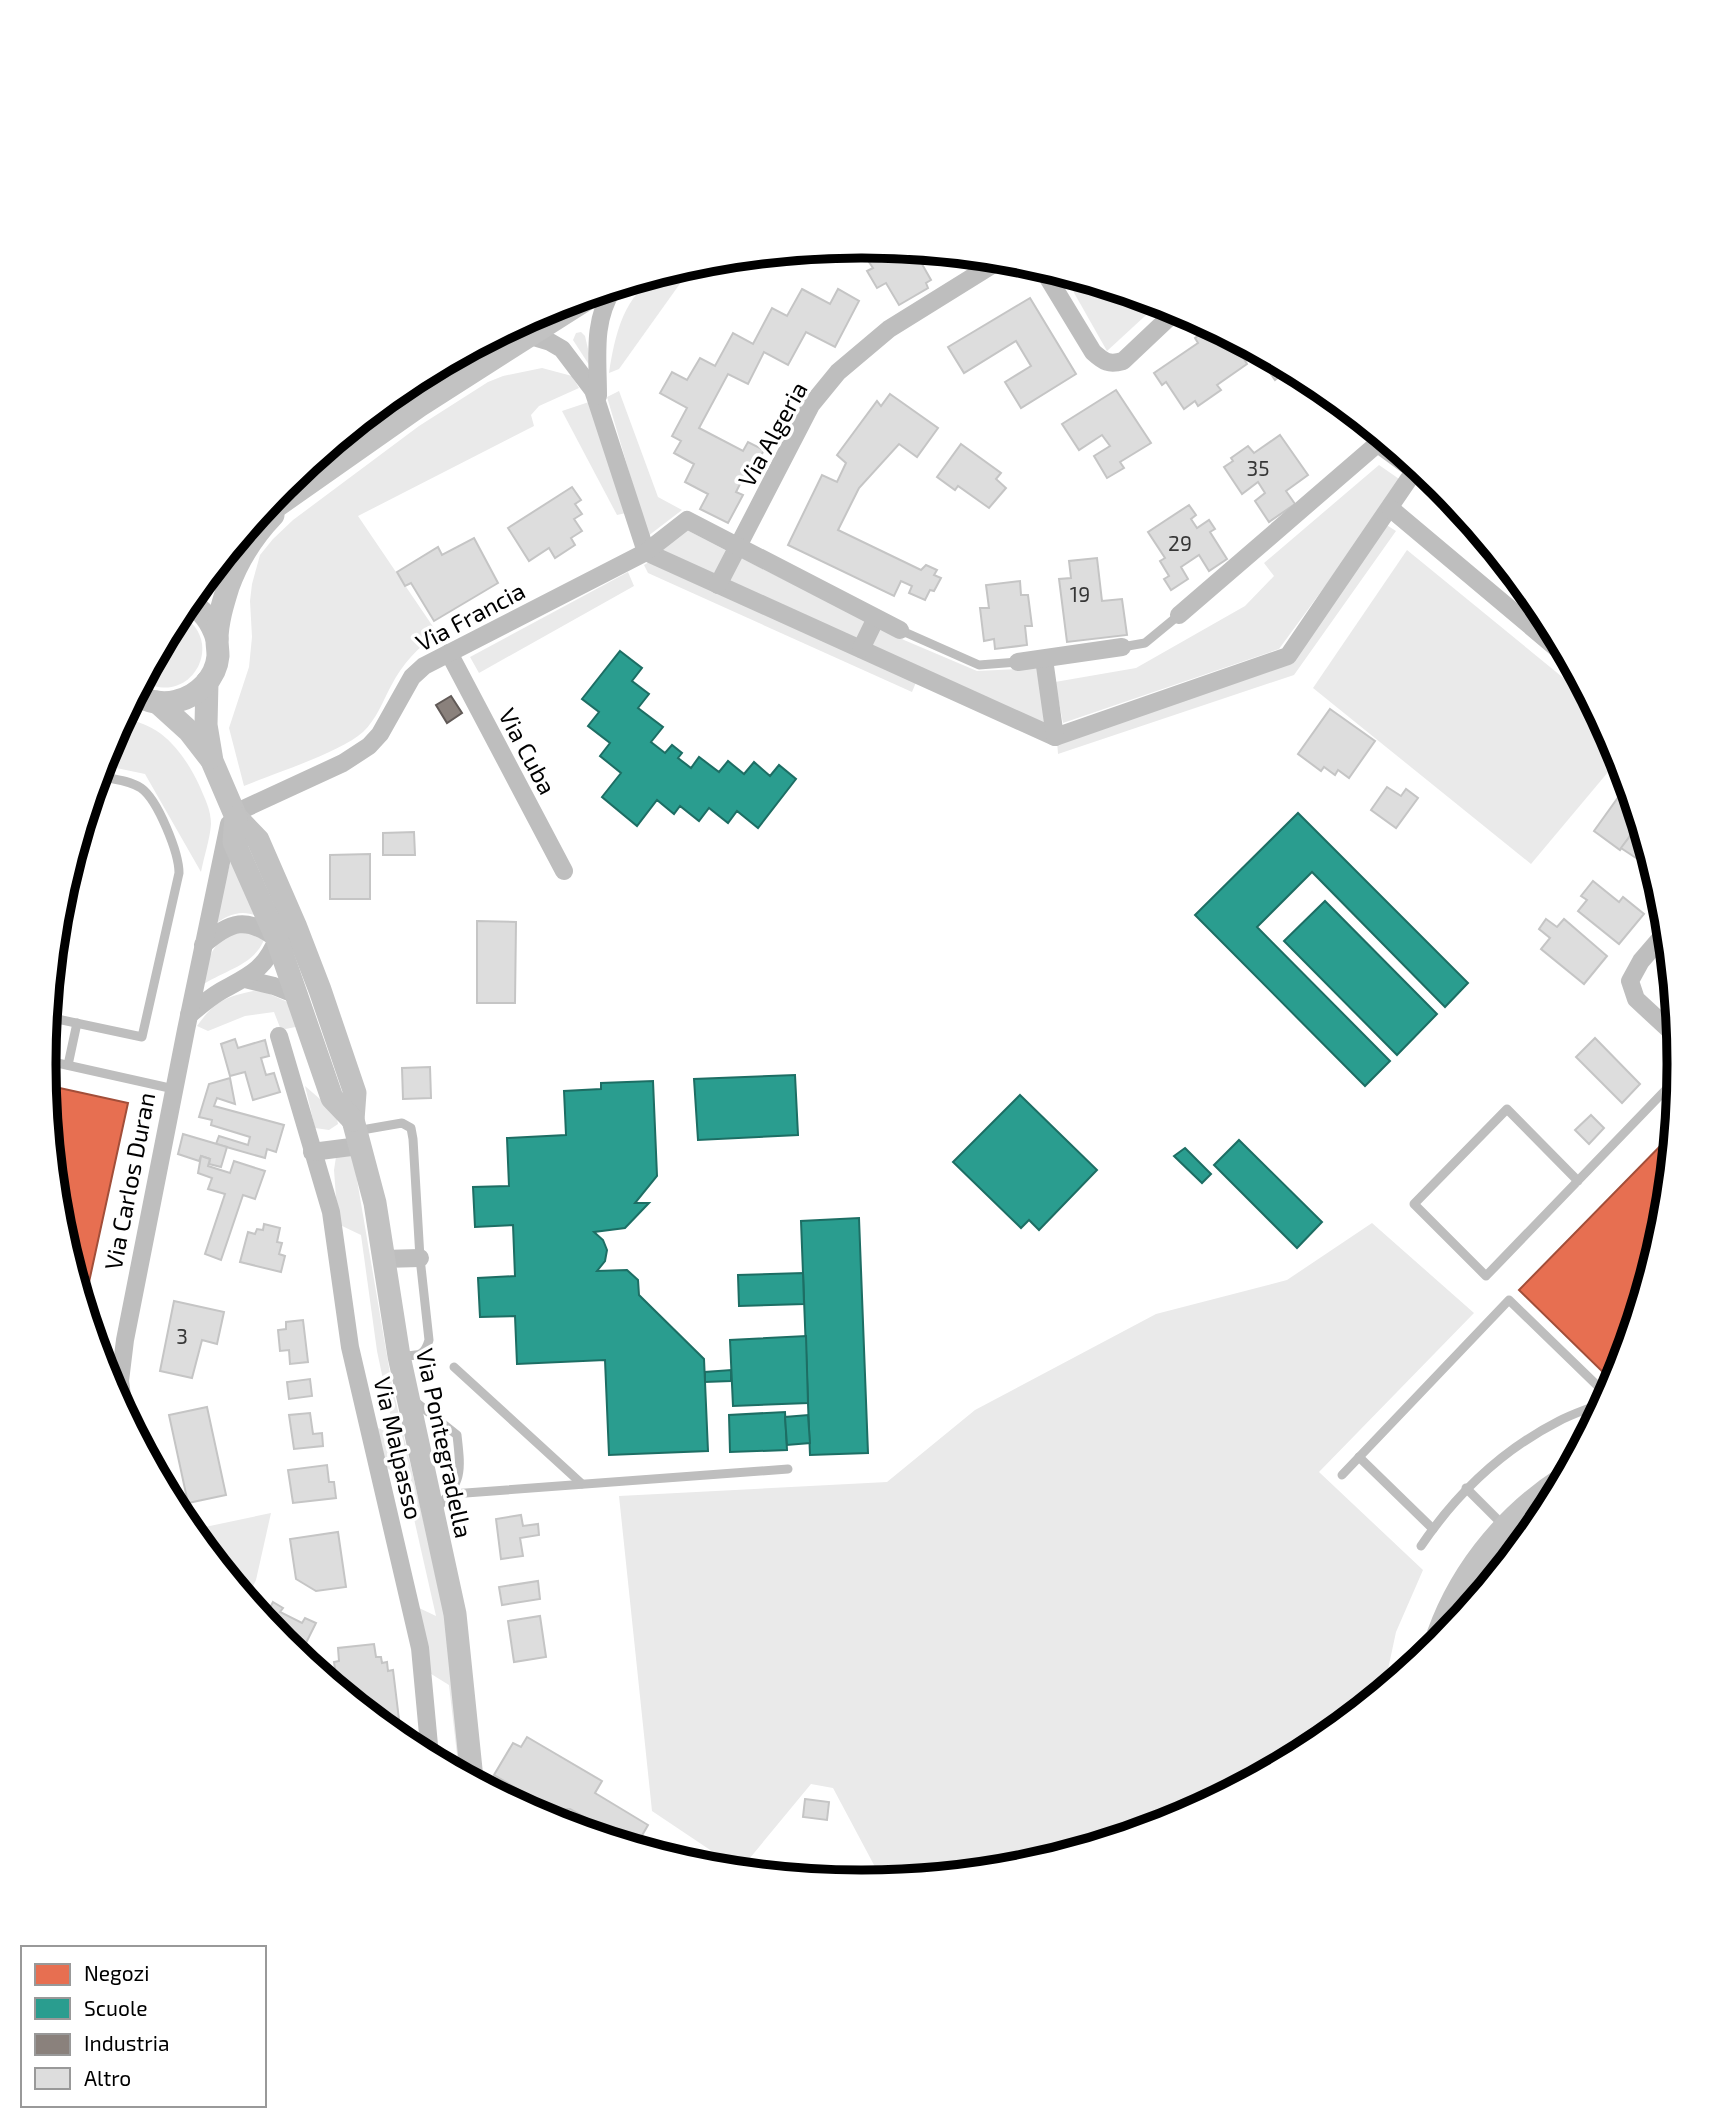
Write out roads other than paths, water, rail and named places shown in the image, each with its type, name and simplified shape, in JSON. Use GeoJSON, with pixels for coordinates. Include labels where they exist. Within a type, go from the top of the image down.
{"type":"FeatureCollection","features":[{"type":"Feature","properties":{"kind":"street","name":"Via Algeria"},"geometry":{"type":"LineString","coordinates":[[718,585],[811,405],[838,372],[889,329],[981,267]]}},
{"type":"Feature","properties":{"kind":"street"},"geometry":{"type":"LineString","coordinates":[[1050,281],[1093,352],[1103,362],[1113,364],[1123,361],[1167,319]]}},
{"type":"Feature","properties":{"kind":"street"},"geometry":{"type":"LineString","coordinates":[[597,399],[597,331],[607,300]]}},
{"type":"Feature","properties":{"kind":"street"},"geometry":{"type":"LineString","coordinates":[[290,497],[419,406],[557,319]]}},
{"type":"Feature","properties":{"kind":"street"},"geometry":{"type":"LineString","coordinates":[[530,336],[562,349],[581,372],[597,399],[646,552],[1055,737],[1288,656],[1412,476]]}},
{"type":"Feature","properties":{"kind":"street"},"geometry":{"type":"LineString","coordinates":[[1179,615],[1377,445]]}},
{"type":"Feature","properties":{"kind":"street","name":"Via Pontegradella"},"geometry":{"type":"LineString","coordinates":[[290,497],[255,535],[239,561],[224,601],[216,661],[207,682],[206,725],[212,761],[234,813],[258,840],[288,936],[299,996],[332,1098],[356,1132]]}},
{"type":"Feature","properties":{"kind":"street"},"geometry":{"type":"LineString","coordinates":[[1390,508],[1545,638]]}},
{"type":"Feature","properties":{"kind":"street","name":"Via Francia"},"geometry":{"type":"LineString","coordinates":[[234,813],[343,763],[362,751],[380,734],[412,677],[424,667],[646,552],[687,520],[739,548]]}},
{"type":"Feature","properties":{"kind":"street"},"geometry":{"type":"LineString","coordinates":[[739,548],[900,631]]}},
{"type":"Feature","properties":{"kind":"street"},"geometry":{"type":"LineString","coordinates":[[197,609],[208,619],[217,639]]}},
{"type":"Feature","properties":{"kind":"street"},"geometry":{"type":"LineString","coordinates":[[861,649],[876,618]]}},
{"type":"Feature","properties":{"kind":"street"},"geometry":{"type":"LineString","coordinates":[[1018,662],[1122,647]]}},
{"type":"Feature","properties":{"kind":"street","name":"Via Cuba"},"geometry":{"type":"LineString","coordinates":[[449,653],[564,871]]}},
{"type":"Feature","properties":{"kind":"street"},"geometry":{"type":"LineString","coordinates":[[1044,659],[1055,737]]}},
{"type":"Feature","properties":{"kind":"street"},"geometry":{"type":"LineString","coordinates":[[144,698],[175,702],[187,698],[207,682]]}},
{"type":"Feature","properties":{"kind":"street","name":"Via Pontegradella"},"geometry":{"type":"LineString","coordinates":[[144,699],[189,731],[212,761]]}},
{"type":"Feature","properties":{"kind":"street","name":"Via Carlos Duran"},"geometry":{"type":"LineString","coordinates":[[120,1379],[125,1340],[188,1015],[234,813]]}},
{"type":"Feature","properties":{"kind":"street"},"geometry":{"type":"LineString","coordinates":[[188,1015],[265,963],[288,936],[255,925],[232,925],[221,930],[203,946]]}},
{"type":"Feature","properties":{"kind":"street","name":"Via Pontegradella"},"geometry":{"type":"LineString","coordinates":[[288,936],[320,990],[355,1093],[356,1132],[375,1203],[399,1356],[455,1614],[471,1768]]}},
{"type":"Feature","properties":{"kind":"street"},"geometry":{"type":"LineString","coordinates":[[1657,942],[1633,971],[1630,981],[1636,999],[1666,1027]]}},
{"type":"Feature","properties":{"kind":"street"},"geometry":{"type":"LineString","coordinates":[[244,979],[274,986],[299,996]]}},
{"type":"Feature","properties":{"kind":"street","name":"Via Malpasso"},"geometry":{"type":"LineString","coordinates":[[279,1036],[331,1212],[350,1347],[420,1648],[429,1743]]}},
{"type":"Feature","properties":{"kind":"street"},"geometry":{"type":"LineString","coordinates":[[312,1153],[356,1132]]}},
{"type":"Feature","properties":{"kind":"street"},"geometry":{"type":"LineString","coordinates":[[383,1259],[420,1258]]}},
{"type":"Feature","properties":{"kind":"street"},"geometry":{"type":"LineString","coordinates":[[1446,1617],[1456,1594],[1473,1566],[1505,1527],[1543,1493]]}},
{"type":"Feature","properties":{"kind":"lane"},"geometry":{"type":"LineString","coordinates":[[1122,647],[1145,643],[1179,615]]}},
{"type":"Feature","properties":{"kind":"lane"},"geometry":{"type":"LineString","coordinates":[[900,631],[979,665],[1018,662]]}},
{"type":"Feature","properties":{"kind":"lane"},"geometry":{"type":"LineString","coordinates":[[58,1019],[142,1037],[179,873],[177,855],[149,796],[132,783],[109,778]]}},
{"type":"Feature","properties":{"kind":"lane"},"geometry":{"type":"LineString","coordinates":[[68,1065],[77,1023]]}},
{"type":"Feature","properties":{"kind":"lane"},"geometry":{"type":"LineString","coordinates":[[56,1063],[174,1088]]}},
{"type":"Feature","properties":{"kind":"lane"},"geometry":{"type":"LineString","coordinates":[[1578,1181],[1507,1110],[1414,1204],[1486,1276],[1578,1181],[1666,1089]]}},
{"type":"Feature","properties":{"kind":"lane"},"geometry":{"type":"LineString","coordinates":[[356,1132],[402,1123],[411,1128],[429,1340],[426,1350],[420,1355],[399,1356]]}},
{"type":"Feature","properties":{"kind":"lane"},"geometry":{"type":"LineString","coordinates":[[1342,1475],[1509,1300],[1599,1387]]}},
{"type":"Feature","properties":{"kind":"lane"},"geometry":{"type":"LineString","coordinates":[[454,1367],[582,1484]]}},
{"type":"Feature","properties":{"kind":"lane"},"geometry":{"type":"LineString","coordinates":[[407,1394],[457,1435],[460,1462],[458,1479],[452,1494],[433,1513]]}},
{"type":"Feature","properties":{"kind":"lane"},"geometry":{"type":"LineString","coordinates":[[1421,1546],[1466,1488],[1498,1461],[1547,1427],[1589,1408]]}},
{"type":"Feature","properties":{"kind":"lane"},"geometry":{"type":"LineString","coordinates":[[1359,1457],[1433,1528]]}},
{"type":"Feature","properties":{"kind":"lane"},"geometry":{"type":"LineString","coordinates":[[452,1494],[788,1469]]}},
{"type":"Feature","properties":{"kind":"lane"},"geometry":{"type":"LineString","coordinates":[[1466,1488],[1505,1527]]}}]}
